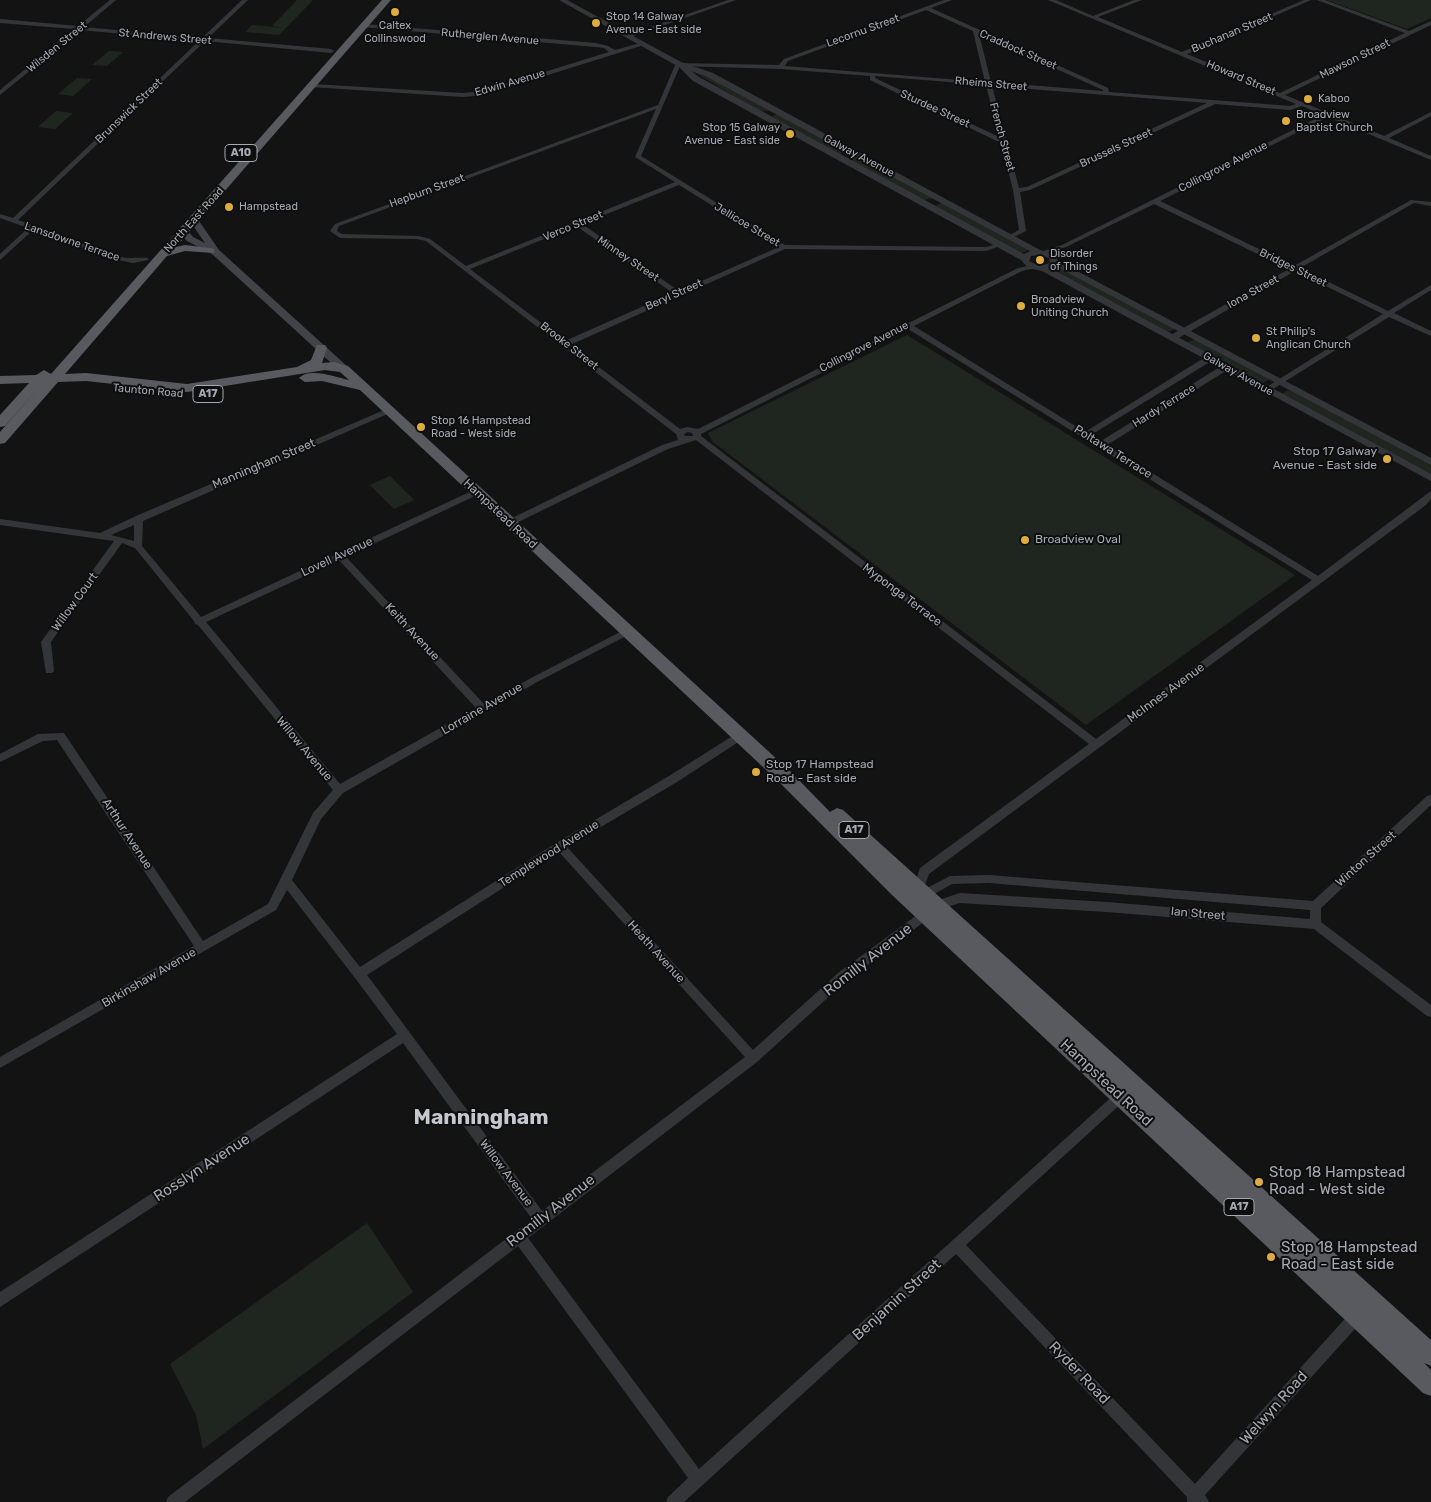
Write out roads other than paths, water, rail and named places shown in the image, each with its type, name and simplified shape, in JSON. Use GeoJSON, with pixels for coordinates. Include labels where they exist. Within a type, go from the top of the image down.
{"type":"FeatureCollection","features":[{"type":"Feature","properties":{"kind":"highway","name":"North East Road"},"geometry":{"type":"LineString","coordinates":[[0,440],[146,259],[376,0]]}},
{"type":"Feature","properties":{"kind":"highway","name":"North East Road"},"geometry":{"type":"LineString","coordinates":[[48,380],[184,232],[387,0]]}},
{"type":"Feature","properties":{"kind":"highway"},"geometry":{"type":"LineString","coordinates":[[331,51],[342,52]]}},
{"type":"Feature","properties":{"kind":"highway"},"geometry":{"type":"LineString","coordinates":[[180,221],[184,232]]}},
{"type":"Feature","properties":{"kind":"highway"},"geometry":{"type":"LineString","coordinates":[[164,254],[185,248],[212,252]]}},
{"type":"Feature","properties":{"kind":"highway"},"geometry":{"type":"LineString","coordinates":[[292,372],[316,362],[321,348]]}},
{"type":"Feature","properties":{"kind":"highway","name":"Taunton Road"},"geometry":{"type":"LineString","coordinates":[[48,380],[86,377],[187,388],[229,384],[334,366],[344,369]]}},
{"type":"Feature","properties":{"kind":"highway","name":"Hampstead Road"},"geometry":{"type":"LineString","coordinates":[[344,369],[785,777],[898,890],[926,901]]}},
{"type":"Feature","properties":{"kind":"highway","name":"Taunton Road"},"geometry":{"type":"LineString","coordinates":[[48,380],[192,395],[322,377],[366,388]]}},
{"type":"Feature","properties":{"kind":"highway","name":"A17"},"geometry":{"type":"LineString","coordinates":[[0,380],[48,380]]}},
{"type":"Feature","properties":{"kind":"highway","name":"A17"},"geometry":{"type":"LineString","coordinates":[[1,395],[31,388],[48,380]]}},
{"type":"Feature","properties":{"kind":"highway"},"geometry":{"type":"LineString","coordinates":[[0,422],[31,388]]}},
{"type":"Feature","properties":{"kind":"highway"},"geometry":{"type":"LineString","coordinates":[[0,422],[6,407],[1,395]]}},
{"type":"Feature","properties":{"kind":"highway","name":"Hampstead Road"},"geometry":{"type":"LineString","coordinates":[[785,777],[830,808],[926,901],[1364,1308],[1431,1385]]}},
{"type":"Feature","properties":{"kind":"highway"},"geometry":{"type":"LineString","coordinates":[[898,890],[926,901]]}},
{"type":"Feature","properties":{"kind":"highway","name":"Hampstead Road"},"geometry":{"type":"LineString","coordinates":[[1364,1308],[1431,1355]]}},
{"type":"Feature","properties":{"kind":"main road","name":"Hampstead Road"},"geometry":{"type":"LineString","coordinates":[[194,220],[198,228],[208,238],[212,252]]}},
{"type":"Feature","properties":{"kind":"main road","name":"Hampstead Road"},"geometry":{"type":"LineString","coordinates":[[184,232],[190,239],[212,252],[344,369]]}},
{"type":"Feature","properties":{"kind":"street","name":"Wilsden Street"},"geometry":{"type":"LineString","coordinates":[[0,93],[113,0]]}},
{"type":"Feature","properties":{"kind":"street","name":"Brunswick Street"},"geometry":{"type":"LineString","coordinates":[[14,221],[244,0]]}},
{"type":"Feature","properties":{"kind":"street","name":"Galway Avenue"},"geometry":{"type":"LineString","coordinates":[[562,0],[678,64],[696,79],[1000,245],[1023,263],[1045,269],[1431,478]]}},
{"type":"Feature","properties":{"kind":"street"},"geometry":{"type":"LineString","coordinates":[[628,36],[733,0]]}},
{"type":"Feature","properties":{"kind":"street","name":"Lecornu Street"},"geometry":{"type":"LineString","coordinates":[[781,67],[786,60],[949,0]]}},
{"type":"Feature","properties":{"kind":"street","name":"Howard Street"},"geometry":{"type":"LineString","coordinates":[[1051,0],[1431,158]]}},
{"type":"Feature","properties":{"kind":"street"},"geometry":{"type":"LineString","coordinates":[[1094,17],[1139,0]]}},
{"type":"Feature","properties":{"kind":"street","name":"Buchanan Street"},"geometry":{"type":"LineString","coordinates":[[1183,54],[1308,0]]}},
{"type":"Feature","properties":{"kind":"street"},"geometry":{"type":"LineString","coordinates":[[1320,0],[1409,33]]}},
{"type":"Feature","properties":{"kind":"street","name":"Craddock Street"},"geometry":{"type":"LineString","coordinates":[[926,8],[1106,89],[1106,93]]}},
{"type":"Feature","properties":{"kind":"street","name":"St Andrews Street"},"geometry":{"type":"LineString","coordinates":[[0,21],[331,51]]}},
{"type":"Feature","properties":{"kind":"street","name":"Mawson Street"},"geometry":{"type":"LineString","coordinates":[[1280,95],[1431,23]]}},
{"type":"Feature","properties":{"kind":"street","name":"Rutherglen Avenue"},"geometry":{"type":"LineString","coordinates":[[364,26],[596,45],[606,47],[614,52]]}},
{"type":"Feature","properties":{"kind":"street","name":"French Street"},"geometry":{"type":"LineString","coordinates":[[975,30],[987,84],[1016,190],[1023,231],[1010,237]]}},
{"type":"Feature","properties":{"kind":"street","name":"Edwin Avenue"},"geometry":{"type":"LineString","coordinates":[[313,86],[463,96],[484,93],[644,44]]}},
{"type":"Feature","properties":{"kind":"street","name":"Galway Avenue"},"geometry":{"type":"LineString","coordinates":[[678,64],[702,72],[1431,462]]}},
{"type":"Feature","properties":{"kind":"street","name":"Rheims Street"},"geometry":{"type":"LineString","coordinates":[[678,64],[781,67],[1290,108],[1303,104]]}},
{"type":"Feature","properties":{"kind":"street","name":"Jellicoe Street"},"geometry":{"type":"LineString","coordinates":[[678,64],[638,157],[784,247],[986,250],[1000,245]]}},
{"type":"Feature","properties":{"kind":"street","name":"Sturdee Street"},"geometry":{"type":"LineString","coordinates":[[873,74],[872,79],[1004,142]]}},
{"type":"Feature","properties":{"kind":"street","name":"Brussels Street"},"geometry":{"type":"LineString","coordinates":[[1016,190],[1029,189],[1215,102]]}},
{"type":"Feature","properties":{"kind":"street","name":"Hepburn Street"},"geometry":{"type":"LineString","coordinates":[[466,268],[428,240],[417,237],[340,236],[333,231],[337,225],[659,106]]}},
{"type":"Feature","properties":{"kind":"street"},"geometry":{"type":"LineString","coordinates":[[1385,138],[1431,114]]}},
{"type":"Feature","properties":{"kind":"street","name":"Collingrove Avenue"},"geometry":{"type":"LineString","coordinates":[[1047,256],[1328,115]]}},
{"type":"Feature","properties":{"kind":"street","name":"Verco Street"},"geometry":{"type":"LineString","coordinates":[[466,268],[678,183]]}},
{"type":"Feature","properties":{"kind":"street","name":"Bridges Street"},"geometry":{"type":"LineString","coordinates":[[1154,201],[1431,334]]}},
{"type":"Feature","properties":{"kind":"street","name":"Iona Street"},"geometry":{"type":"LineString","coordinates":[[1172,338],[1413,201],[1431,204]]}},
{"type":"Feature","properties":{"kind":"street","name":"Lansdowne Terrace"},"geometry":{"type":"LineString","coordinates":[[0,216],[126,260],[146,259]]}},
{"type":"Feature","properties":{"kind":"street","name":"Minney Street"},"geometry":{"type":"LineString","coordinates":[[577,224],[678,294]]}},
{"type":"Feature","properties":{"kind":"street"},"geometry":{"type":"LineString","coordinates":[[0,258],[32,228]]}},
{"type":"Feature","properties":{"kind":"street","name":"Beryl Street"},"geometry":{"type":"LineString","coordinates":[[565,344],[784,247]]}},
{"type":"Feature","properties":{"kind":"street"},"geometry":{"type":"LineString","coordinates":[[1023,263],[1028,254],[1047,256],[1045,269]]}},
{"type":"Feature","properties":{"kind":"street","name":"Collingrove Avenue"},"geometry":{"type":"LineString","coordinates":[[509,523],[907,325],[1023,263]]}},
{"type":"Feature","properties":{"kind":"street","name":"Brooke Street"},"geometry":{"type":"LineString","coordinates":[[466,268],[672,425],[688,435]]}},
{"type":"Feature","properties":{"kind":"street"},"geometry":{"type":"LineString","coordinates":[[1268,390],[1431,287]]}},
{"type":"Feature","properties":{"kind":"street","name":"Poltawa Terrace"},"geometry":{"type":"LineString","coordinates":[[907,325],[1319,580]]}},
{"type":"Feature","properties":{"kind":"street","name":"Hardy Terrace"},"geometry":{"type":"LineString","coordinates":[[1085,435],[1210,358]]}},
{"type":"Feature","properties":{"kind":"street","name":"Hardy Terrace"},"geometry":{"type":"LineString","coordinates":[[1101,445],[1226,367]]}},
{"type":"Feature","properties":{"kind":"street","name":"Manningham Street"},"geometry":{"type":"LineString","coordinates":[[100,536],[388,410]]}},
{"type":"Feature","properties":{"kind":"street","name":"Myponga Terrace"},"geometry":{"type":"LineString","coordinates":[[688,435],[708,447],[1096,744]]}},
{"type":"Feature","properties":{"kind":"street","name":"Lovell Avenue"},"geometry":{"type":"LineString","coordinates":[[198,622],[476,492]]}},
{"type":"Feature","properties":{"kind":"street","name":"McInnes Avenue"},"geometry":{"type":"LineString","coordinates":[[926,901],[924,871],[1427,502],[1431,494]]}},
{"type":"Feature","properties":{"kind":"street"},"geometry":{"type":"LineString","coordinates":[[0,522],[120,539],[138,546],[139,518]]}},
{"type":"Feature","properties":{"kind":"street","name":"Willow Court"},"geometry":{"type":"LineString","coordinates":[[50,671],[46,642],[120,539]]}},
{"type":"Feature","properties":{"kind":"street","name":"Willow Avenue"},"geometry":{"type":"LineString","coordinates":[[138,546],[198,622],[339,790],[317,816],[286,881],[359,974],[540,1219]]}},
{"type":"Feature","properties":{"kind":"street","name":"Keith Avenue"},"geometry":{"type":"LineString","coordinates":[[340,556],[483,709]]}},
{"type":"Feature","properties":{"kind":"street","name":"Lorraine Avenue"},"geometry":{"type":"LineString","coordinates":[[339,790],[536,679],[627,632]]}},
{"type":"Feature","properties":{"kind":"street","name":"Arthur Avenue"},"geometry":{"type":"LineString","coordinates":[[0,758],[42,737],[60,736],[68,744],[202,948]]}},
{"type":"Feature","properties":{"kind":"street","name":"Templewood Avenue"},"geometry":{"type":"LineString","coordinates":[[359,974],[560,846],[654,791],[739,736]]}},
{"type":"Feature","properties":{"kind":"street","name":"Winton Street"},"geometry":{"type":"LineString","coordinates":[[1315,906],[1431,799]]}},
{"type":"Feature","properties":{"kind":"street","name":"Heath Avenue"},"geometry":{"type":"LineString","coordinates":[[560,846],[753,1058]]}},
{"type":"Feature","properties":{"kind":"street","name":"Ian Street"},"geometry":{"type":"LineString","coordinates":[[926,901],[950,880],[989,879],[1315,906]]}},
{"type":"Feature","properties":{"kind":"street","name":"Birkinshaw Avenue"},"geometry":{"type":"LineString","coordinates":[[0,1063],[272,907],[286,881]]}},
{"type":"Feature","properties":{"kind":"street","name":"Ian Street"},"geometry":{"type":"LineString","coordinates":[[926,901],[960,898],[1107,907],[1316,924]]}},
{"type":"Feature","properties":{"kind":"street","name":"Romilly Avenue"},"geometry":{"type":"LineString","coordinates":[[173,1502],[540,1219],[753,1058],[926,901]]}},
{"type":"Feature","properties":{"kind":"street"},"geometry":{"type":"LineString","coordinates":[[1315,906],[1316,924],[1431,1012]]}},
{"type":"Feature","properties":{"kind":"street","name":"Rosslyn Avenue"},"geometry":{"type":"LineString","coordinates":[[0,1300],[404,1036]]}},
{"type":"Feature","properties":{"kind":"street","name":"Benjamin Street"},"geometry":{"type":"LineString","coordinates":[[673,1502],[1128,1090]]}},
{"type":"Feature","properties":{"kind":"street"},"geometry":{"type":"LineString","coordinates":[[519,1236],[698,1479]]}},
{"type":"Feature","properties":{"kind":"street","name":"Ryder Road"},"geometry":{"type":"LineString","coordinates":[[957,1245],[1197,1500]]}},
{"type":"Feature","properties":{"kind":"street","name":"Welwyn Road"},"geometry":{"type":"LineString","coordinates":[[1197,1500],[1364,1308]]}},
{"type":"Feature","properties":{"kind":"place","name":"Caltex Collinswood"},"geometry":{"type":"Point","coordinates":[395,12]}},
{"type":"Feature","properties":{"kind":"place","name":"Stop 14 Galway Avenue - East side"},"geometry":{"type":"Point","coordinates":[596,23]}},
{"type":"Feature","properties":{"kind":"place","name":"Kaboo"},"geometry":{"type":"Point","coordinates":[1308,99]}},
{"type":"Feature","properties":{"kind":"place","name":"Broadview Baptist Church"},"geometry":{"type":"Point","coordinates":[1286,121]}},
{"type":"Feature","properties":{"kind":"place","name":"Stop 15 Galway Avenue - East side"},"geometry":{"type":"Point","coordinates":[790,134]}},
{"type":"Feature","properties":{"kind":"place","name":"Hampstead"},"geometry":{"type":"Point","coordinates":[229,207]}},
{"type":"Feature","properties":{"kind":"place","name":"Disorder of Things"},"geometry":{"type":"Point","coordinates":[1040,260]}},
{"type":"Feature","properties":{"kind":"place","name":"Broadview Uniting Church"},"geometry":{"type":"Point","coordinates":[1021,306]}},
{"type":"Feature","properties":{"kind":"place","name":"St Philip's Anglican Church"},"geometry":{"type":"Point","coordinates":[1256,338]}},
{"type":"Feature","properties":{"kind":"place","name":"Stop 16 Hampstead Road - West side"},"geometry":{"type":"Point","coordinates":[421,427]}},
{"type":"Feature","properties":{"kind":"place","name":"Stop 17 Galway Avenue - East side"},"geometry":{"type":"Point","coordinates":[1387,459]}},
{"type":"Feature","properties":{"kind":"place","name":"Broadview Oval"},"geometry":{"type":"Point","coordinates":[1025,540]}},
{"type":"Feature","properties":{"kind":"place","name":"Stop 17 Hampstead Road - East side"},"geometry":{"type":"Point","coordinates":[756,772]}},
{"type":"Feature","properties":{"kind":"place","name":"Stop 18 Hampstead Road - West side"},"geometry":{"type":"Point","coordinates":[1259,1182]}},
{"type":"Feature","properties":{"kind":"place","name":"Stop 18 Hampstead Road - East side"},"geometry":{"type":"Point","coordinates":[1271,1257]}},
{"type":"Feature","properties":{"kind":"district","name":"Manningham"},"geometry":{"type":"Point","coordinates":[481,1118]}}]}
